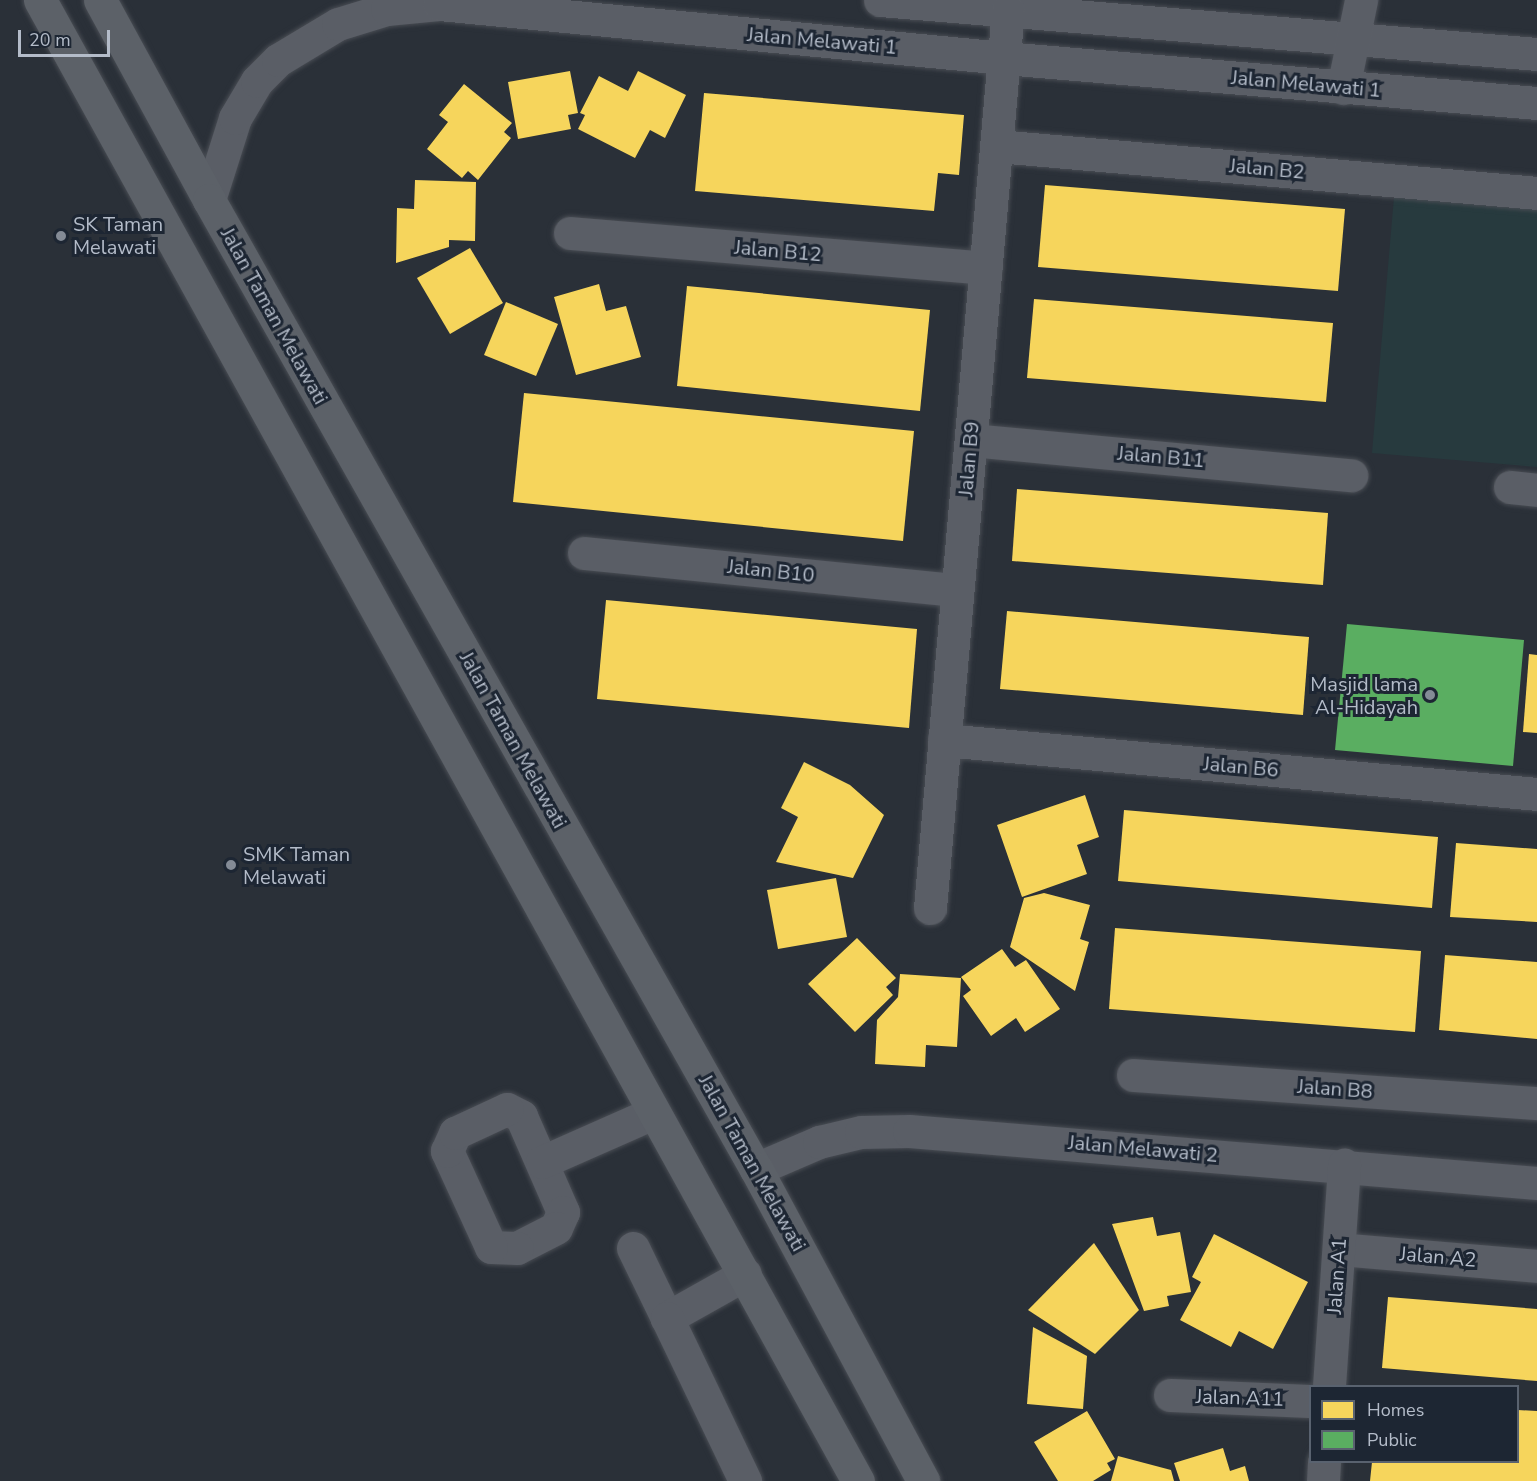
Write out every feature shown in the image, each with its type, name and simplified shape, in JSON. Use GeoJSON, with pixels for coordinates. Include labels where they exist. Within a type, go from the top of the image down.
{"type":"FeatureCollection","features":[{"type":"Feature","properties":{"kind":"main road"},"geometry":{"type":"LineString","coordinates":[[40,0],[652,1113],[745,1274],[858,1481]]}},
{"type":"Feature","properties":{"kind":"main road","name":"Jalan Taman Melawati"},"geometry":{"type":"LineString","coordinates":[[100,0],[209,200],[756,1169],[923,1481]]}},
{"type":"Feature","properties":{"kind":"street"},"geometry":{"type":"LineString","coordinates":[[880,0],[1008,10],[1115,10],[1353,38],[1537,54]]}},
{"type":"Feature","properties":{"kind":"street"},"geometry":{"type":"LineString","coordinates":[[1343,88],[1361,0]]}},
{"type":"Feature","properties":{"kind":"street","name":"Jalan Melawati 1"},"geometry":{"type":"LineString","coordinates":[[209,200],[235,118],[257,81],[278,60],[338,24],[387,9],[439,4],[1004,58],[1537,103]]}},
{"type":"Feature","properties":{"kind":"street","name":"Jalan B9"},"geometry":{"type":"LineString","coordinates":[[930,908],[1008,10]]}},
{"type":"Feature","properties":{"kind":"street","name":"Jalan B2"},"geometry":{"type":"LineString","coordinates":[[996,146],[1537,193]]}},
{"type":"Feature","properties":{"kind":"street","name":"Jalan B12"},"geometry":{"type":"LineString","coordinates":[[570,233],[986,268]]}},
{"type":"Feature","properties":{"kind":"street","name":"Jalan B11"},"geometry":{"type":"LineString","coordinates":[[971,440],[1351,475]]}},
{"type":"Feature","properties":{"kind":"street","name":"Jalan B10"},"geometry":{"type":"LineString","coordinates":[[584,553],[957,590]]}},
{"type":"Feature","properties":{"kind":"street","name":"Jalan B6"},"geometry":{"type":"LineString","coordinates":[[944,740],[1537,794]]}},
{"type":"Feature","properties":{"kind":"street","name":"Jalan B8"},"geometry":{"type":"LineString","coordinates":[[1133,1075],[1537,1103]]}},
{"type":"Feature","properties":{"kind":"street"},"geometry":{"type":"LineString","coordinates":[[542,1162],[652,1113]]}},
{"type":"Feature","properties":{"kind":"street","name":"Jalan Melawati 2"},"geometry":{"type":"LineString","coordinates":[[756,1169],[829,1140],[861,1132],[909,1131],[1344,1165],[1537,1183]]}},
{"type":"Feature","properties":{"kind":"street","name":"Jalan A1"},"geometry":{"type":"LineString","coordinates":[[1329,1385],[1344,1165]]}},
{"type":"Feature","properties":{"kind":"street"},"geometry":{"type":"LineString","coordinates":[[633,1248],[745,1481]]}},
{"type":"Feature","properties":{"kind":"street","name":"Jalan A2"},"geometry":{"type":"LineString","coordinates":[[1339,1249],[1537,1266]]}},
{"type":"Feature","properties":{"kind":"street"},"geometry":{"type":"LineString","coordinates":[[667,1318],[745,1274]]}},
{"type":"Feature","properties":{"kind":"street","name":"Jalan A11"},"geometry":{"type":"LineString","coordinates":[[1170,1395],[1309,1401]]}},
{"type":"Feature","properties":{"kind":"street"},"geometry":{"type":"LineString","coordinates":[[1323,1481],[1324,1463]]}},
{"type":"Feature","properties":{"kind":"green space"},"geometry":{"type":"Polygon","coordinates":[[[1394,197],[1537,209],[1537,467],[1372,453],[1394,197]]]}},
{"type":"Feature","properties":{"kind":"building: Homes"},"geometry":{"type":"Polygon","coordinates":[[[570,71],[578,113],[568,115],[571,129],[518,139],[508,82],[570,71]]]}},
{"type":"Feature","properties":{"kind":"building: Homes"},"geometry":{"type":"Polygon","coordinates":[[[638,71],[686,95],[665,138],[650,130],[635,158],[578,129],[585,115],[580,113],[599,76],[628,91],[638,71]]]}},
{"type":"Feature","properties":{"kind":"building: Homes"},"geometry":{"type":"Polygon","coordinates":[[[464,84],[512,123],[504,132],[511,138],[478,180],[468,171],[462,178],[427,149],[448,122],[439,115],[464,84]]]}},
{"type":"Feature","properties":{"kind":"building: Homes"},"geometry":{"type":"Polygon","coordinates":[[[704,93],[964,115],[959,175],[938,173],[934,211],[695,191],[704,93]]]}},
{"type":"Feature","properties":{"kind":"building: Homes"},"geometry":{"type":"Polygon","coordinates":[[[415,180],[476,182],[475,241],[449,240],[449,247],[396,263],[397,208],[414,209],[415,180]]]}},
{"type":"Feature","properties":{"kind":"building: Homes"},"geometry":{"type":"Polygon","coordinates":[[[1045,185],[1345,209],[1338,291],[1038,267],[1045,185]]]}},
{"type":"Feature","properties":{"kind":"building: Homes"},"geometry":{"type":"Polygon","coordinates":[[[470,248],[503,303],[450,334],[417,278],[470,248]]]}},
{"type":"Feature","properties":{"kind":"building: Homes"},"geometry":{"type":"Polygon","coordinates":[[[599,284],[606,311],[626,306],[641,357],[576,375],[554,297],[599,284]]]}},
{"type":"Feature","properties":{"kind":"building: Homes"},"geometry":{"type":"Polygon","coordinates":[[[687,286],[930,310],[920,411],[677,386],[687,286]]]}},
{"type":"Feature","properties":{"kind":"building: Homes"},"geometry":{"type":"Polygon","coordinates":[[[1034,299],[1333,323],[1326,402],[1027,378],[1034,299]]]}},
{"type":"Feature","properties":{"kind":"building: Homes"},"geometry":{"type":"Polygon","coordinates":[[[506,302],[558,324],[536,376],[484,355],[506,302]]]}},
{"type":"Feature","properties":{"kind":"building: Homes"},"geometry":{"type":"Polygon","coordinates":[[[524,393],[914,431],[903,541],[513,502],[524,393]]]}},
{"type":"Feature","properties":{"kind":"building: Homes"},"geometry":{"type":"Polygon","coordinates":[[[1017,489],[1328,513],[1323,585],[1012,561],[1017,489]]]}},
{"type":"Feature","properties":{"kind":"building: Homes"},"geometry":{"type":"Polygon","coordinates":[[[606,600],[917,629],[909,728],[597,699],[606,600]]]}},
{"type":"Feature","properties":{"kind":"building: Homes"},"geometry":{"type":"Polygon","coordinates":[[[1007,611],[1309,637],[1303,715],[1000,689],[1007,611]]]}},
{"type":"Feature","properties":{"kind":"building: Homes"},"geometry":{"type":"Polygon","coordinates":[[[1529,654],[1537,655],[1537,733],[1523,732],[1529,654]]]}},
{"type":"Feature","properties":{"kind":"building: Homes"},"geometry":{"type":"Polygon","coordinates":[[[804,762],[850,785],[884,815],[853,878],[776,862],[798,817],[781,808],[804,762]]]}},
{"type":"Feature","properties":{"kind":"building: Homes"},"geometry":{"type":"Polygon","coordinates":[[[1085,795],[1099,837],[1077,845],[1087,874],[1022,897],[997,825],[1085,795]]]}},
{"type":"Feature","properties":{"kind":"building: Homes"},"geometry":{"type":"Polygon","coordinates":[[[1124,810],[1438,837],[1432,908],[1118,881],[1124,810]]]}},
{"type":"Feature","properties":{"kind":"building: Homes"},"geometry":{"type":"Polygon","coordinates":[[[1456,843],[1537,849],[1537,922],[1450,917],[1456,843]]]}},
{"type":"Feature","properties":{"kind":"building: Homes"},"geometry":{"type":"Polygon","coordinates":[[[836,878],[847,937],[778,949],[767,890],[836,878]]]}},
{"type":"Feature","properties":{"kind":"building: Homes"},"geometry":{"type":"Polygon","coordinates":[[[1044,893],[1090,905],[1080,939],[1089,942],[1075,991],[1010,947],[1024,898],[1044,893]]]}},
{"type":"Feature","properties":{"kind":"building: Homes"},"geometry":{"type":"Polygon","coordinates":[[[1115,928],[1421,951],[1415,1032],[1109,1009],[1115,928]]]}},
{"type":"Feature","properties":{"kind":"building: Homes"},"geometry":{"type":"Polygon","coordinates":[[[857,938],[896,978],[886,987],[893,995],[855,1032],[808,984],[857,938]]]}},
{"type":"Feature","properties":{"kind":"building: Homes"},"geometry":{"type":"Polygon","coordinates":[[[1002,949],[1015,967],[1026,960],[1060,1009],[1025,1032],[1016,1018],[991,1036],[963,996],[971,990],[961,977],[1002,949]]]}},
{"type":"Feature","properties":{"kind":"building: Homes"},"geometry":{"type":"Polygon","coordinates":[[[1445,955],[1537,962],[1537,1039],[1439,1030],[1445,955]]]}},
{"type":"Feature","properties":{"kind":"building: Homes"},"geometry":{"type":"Polygon","coordinates":[[[900,974],[961,978],[957,1047],[926,1045],[925,1067],[875,1064],[877,1020],[898,997],[900,974]]]}},
{"type":"Feature","properties":{"kind":"building: Homes"},"geometry":{"type":"Polygon","coordinates":[[[1153,1217],[1157,1236],[1180,1232],[1191,1292],[1167,1296],[1169,1306],[1144,1311],[1112,1224],[1153,1217]]]}},
{"type":"Feature","properties":{"kind":"building: Homes"},"geometry":{"type":"Polygon","coordinates":[[[1214,1234],[1308,1282],[1273,1349],[1239,1331],[1231,1347],[1180,1320],[1201,1282],[1192,1277],[1214,1234]]]}},
{"type":"Feature","properties":{"kind":"building: Homes"},"geometry":{"type":"Polygon","coordinates":[[[1094,1243],[1139,1310],[1095,1354],[1028,1310],[1094,1243]]]}},
{"type":"Feature","properties":{"kind":"building: Homes"},"geometry":{"type":"Polygon","coordinates":[[[1388,1297],[1537,1309],[1537,1381],[1382,1368],[1388,1297]]]}},
{"type":"Feature","properties":{"kind":"building: Homes"},"geometry":{"type":"Polygon","coordinates":[[[1033,1327],[1087,1356],[1083,1409],[1027,1404],[1033,1327]]]}},
{"type":"Feature","properties":{"kind":"building: Homes"},"geometry":{"type":"Polygon","coordinates":[[[1519,1410],[1537,1411],[1537,1481],[1370,1481],[1372,1463],[1519,1463],[1519,1410]]]}},
{"type":"Feature","properties":{"kind":"building: Homes"},"geometry":{"type":"Polygon","coordinates":[[[1087,1411],[1115,1459],[1107,1463],[1111,1470],[1093,1481],[1058,1481],[1034,1442],[1087,1411]]]}},
{"type":"Feature","properties":{"kind":"building: Homes"},"geometry":{"type":"Polygon","coordinates":[[[1223,1448],[1230,1471],[1245,1466],[1249,1481],[1180,1481],[1174,1463],[1223,1448]]]}},
{"type":"Feature","properties":{"kind":"building: Homes"},"geometry":{"type":"Polygon","coordinates":[[[1118,1456],[1171,1470],[1174,1481],[1111,1481],[1118,1456]]]}},
{"type":"Feature","properties":{"kind":"building: Public","name":"Masjid lama Al-Hidayah"},"geometry":{"type":"Polygon","coordinates":[[[1347,624],[1524,640],[1513,766],[1335,750],[1347,624]]]}},
{"type":"Feature","properties":{"kind":"place","name":"SK Taman Melawati"},"geometry":{"type":"Point","coordinates":[61,236]}},
{"type":"Feature","properties":{"kind":"place","name":"Masjid lama Al-Hidayah"},"geometry":{"type":"Point","coordinates":[1430,695]}},
{"type":"Feature","properties":{"kind":"place","name":"SMK Taman Melawati"},"geometry":{"type":"Point","coordinates":[231,865]}}]}
